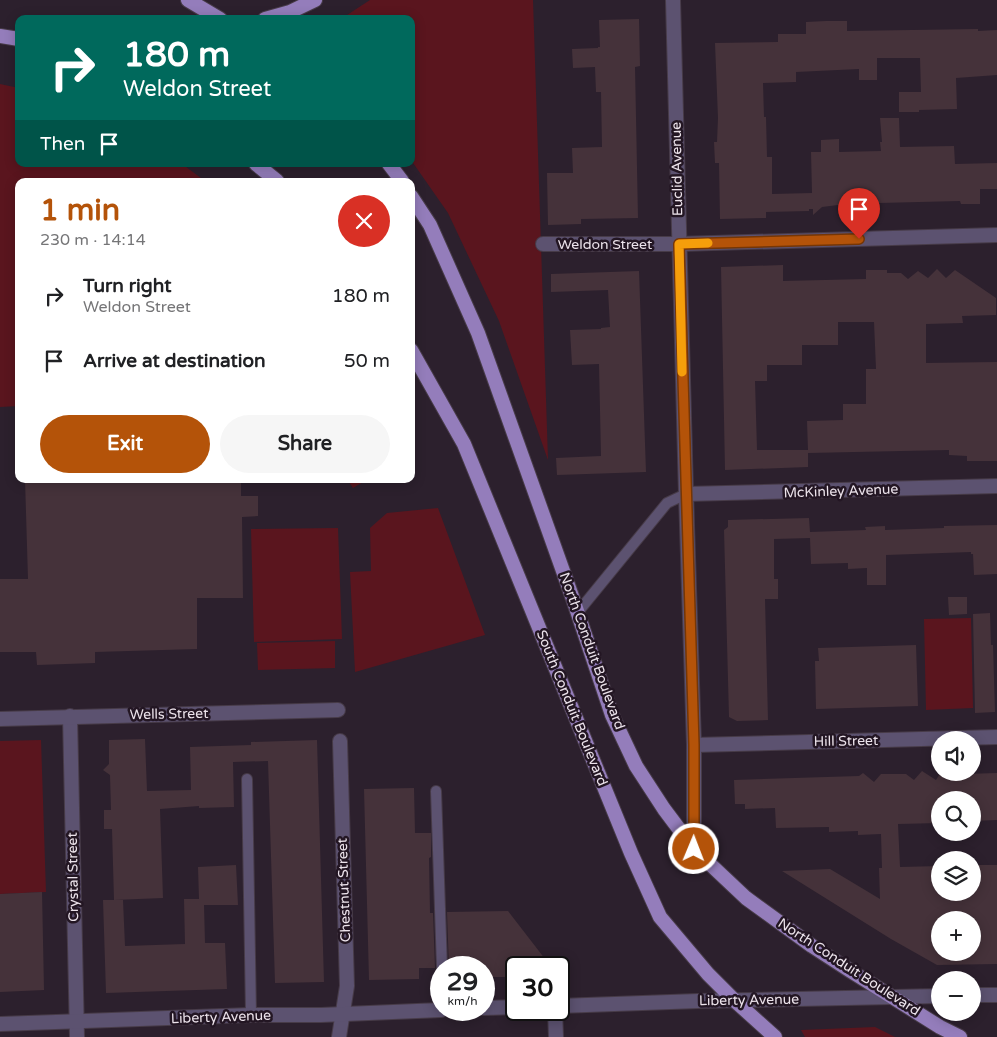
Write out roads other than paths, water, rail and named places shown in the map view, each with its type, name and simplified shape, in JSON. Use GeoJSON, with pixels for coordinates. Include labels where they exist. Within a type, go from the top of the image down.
{"type":"FeatureCollection","features":[{"type":"Feature","properties":{"kind":"main road"},"geometry":{"type":"LineString","coordinates":[[188,0],[213,15]]}},
{"type":"Feature","properties":{"kind":"main road"},"geometry":{"type":"LineString","coordinates":[[279,15],[316,0]]}},
{"type":"Feature","properties":{"kind":"main road"},"geometry":{"type":"LineString","coordinates":[[0,36],[15,38]]}},
{"type":"Feature","properties":{"kind":"main road"},"geometry":{"type":"LineString","coordinates":[[260,167],[273,178]]}},
{"type":"Feature","properties":{"kind":"main road"},"geometry":{"type":"LineString","coordinates":[[391,167],[400,178]]}},
{"type":"Feature","properties":{"kind":"main road","name":"North Conduit Boulevard"},"geometry":{"type":"LineString","coordinates":[[415,202],[430,225],[478,333],[578,612],[612,715],[636,766],[664,809],[694,849],[746,898],[812,946],[940,1027],[960,1037]]}},
{"type":"Feature","properties":{"kind":"main road","name":"South Conduit Boulevard"},"geometry":{"type":"LineString","coordinates":[[415,357],[464,444],[631,853],[660,917],[708,974],[773,1036]]}},
{"type":"Feature","properties":{"kind":"street","name":"Euclid Avenue"},"geometry":{"type":"LineString","coordinates":[[672,0],[694,745],[694,849]]}},
{"type":"Feature","properties":{"kind":"street","name":"Weldon Street"},"geometry":{"type":"LineString","coordinates":[[543,244],[679,244],[997,235]]}},
{"type":"Feature","properties":{"kind":"street","name":"McKinley Avenue"},"geometry":{"type":"LineString","coordinates":[[686,494],[997,486]]}},
{"type":"Feature","properties":{"kind":"street","name":"Wells Street"},"geometry":{"type":"LineString","coordinates":[[0,719],[338,710]]}},
{"type":"Feature","properties":{"kind":"street","name":"Crystal Street"},"geometry":{"type":"LineString","coordinates":[[70,716],[77,1037]]}},
{"type":"Feature","properties":{"kind":"street","name":"Hill Street"},"geometry":{"type":"LineString","coordinates":[[694,745],[997,737]]}},
{"type":"Feature","properties":{"kind":"street","name":"Chestnut Street"},"geometry":{"type":"LineString","coordinates":[[339,1037],[347,986],[340,742]]}},
{"type":"Feature","properties":{"kind":"street"},"geometry":{"type":"LineString","coordinates":[[981,995],[997,995]]}},
{"type":"Feature","properties":{"kind":"street","name":"Liberty Avenue"},"geometry":{"type":"LineString","coordinates":[[570,1006],[931,996]]}},
{"type":"Feature","properties":{"kind":"street","name":"Liberty Avenue"},"geometry":{"type":"LineString","coordinates":[[0,1024],[430,1010]]}},
{"type":"Feature","properties":{"kind":"street"},"geometry":{"type":"LineString","coordinates":[[555,1021],[556,1037]]}},
{"type":"Feature","properties":{"kind":"lane"},"geometry":{"type":"LineString","coordinates":[[578,612],[667,503],[686,494]]}},
{"type":"Feature","properties":{"kind":"lane"},"geometry":{"type":"LineString","coordinates":[[247,779],[251,1015]]}},
{"type":"Feature","properties":{"kind":"lane"},"geometry":{"type":"LineString","coordinates":[[436,791],[442,956]]}}]}
